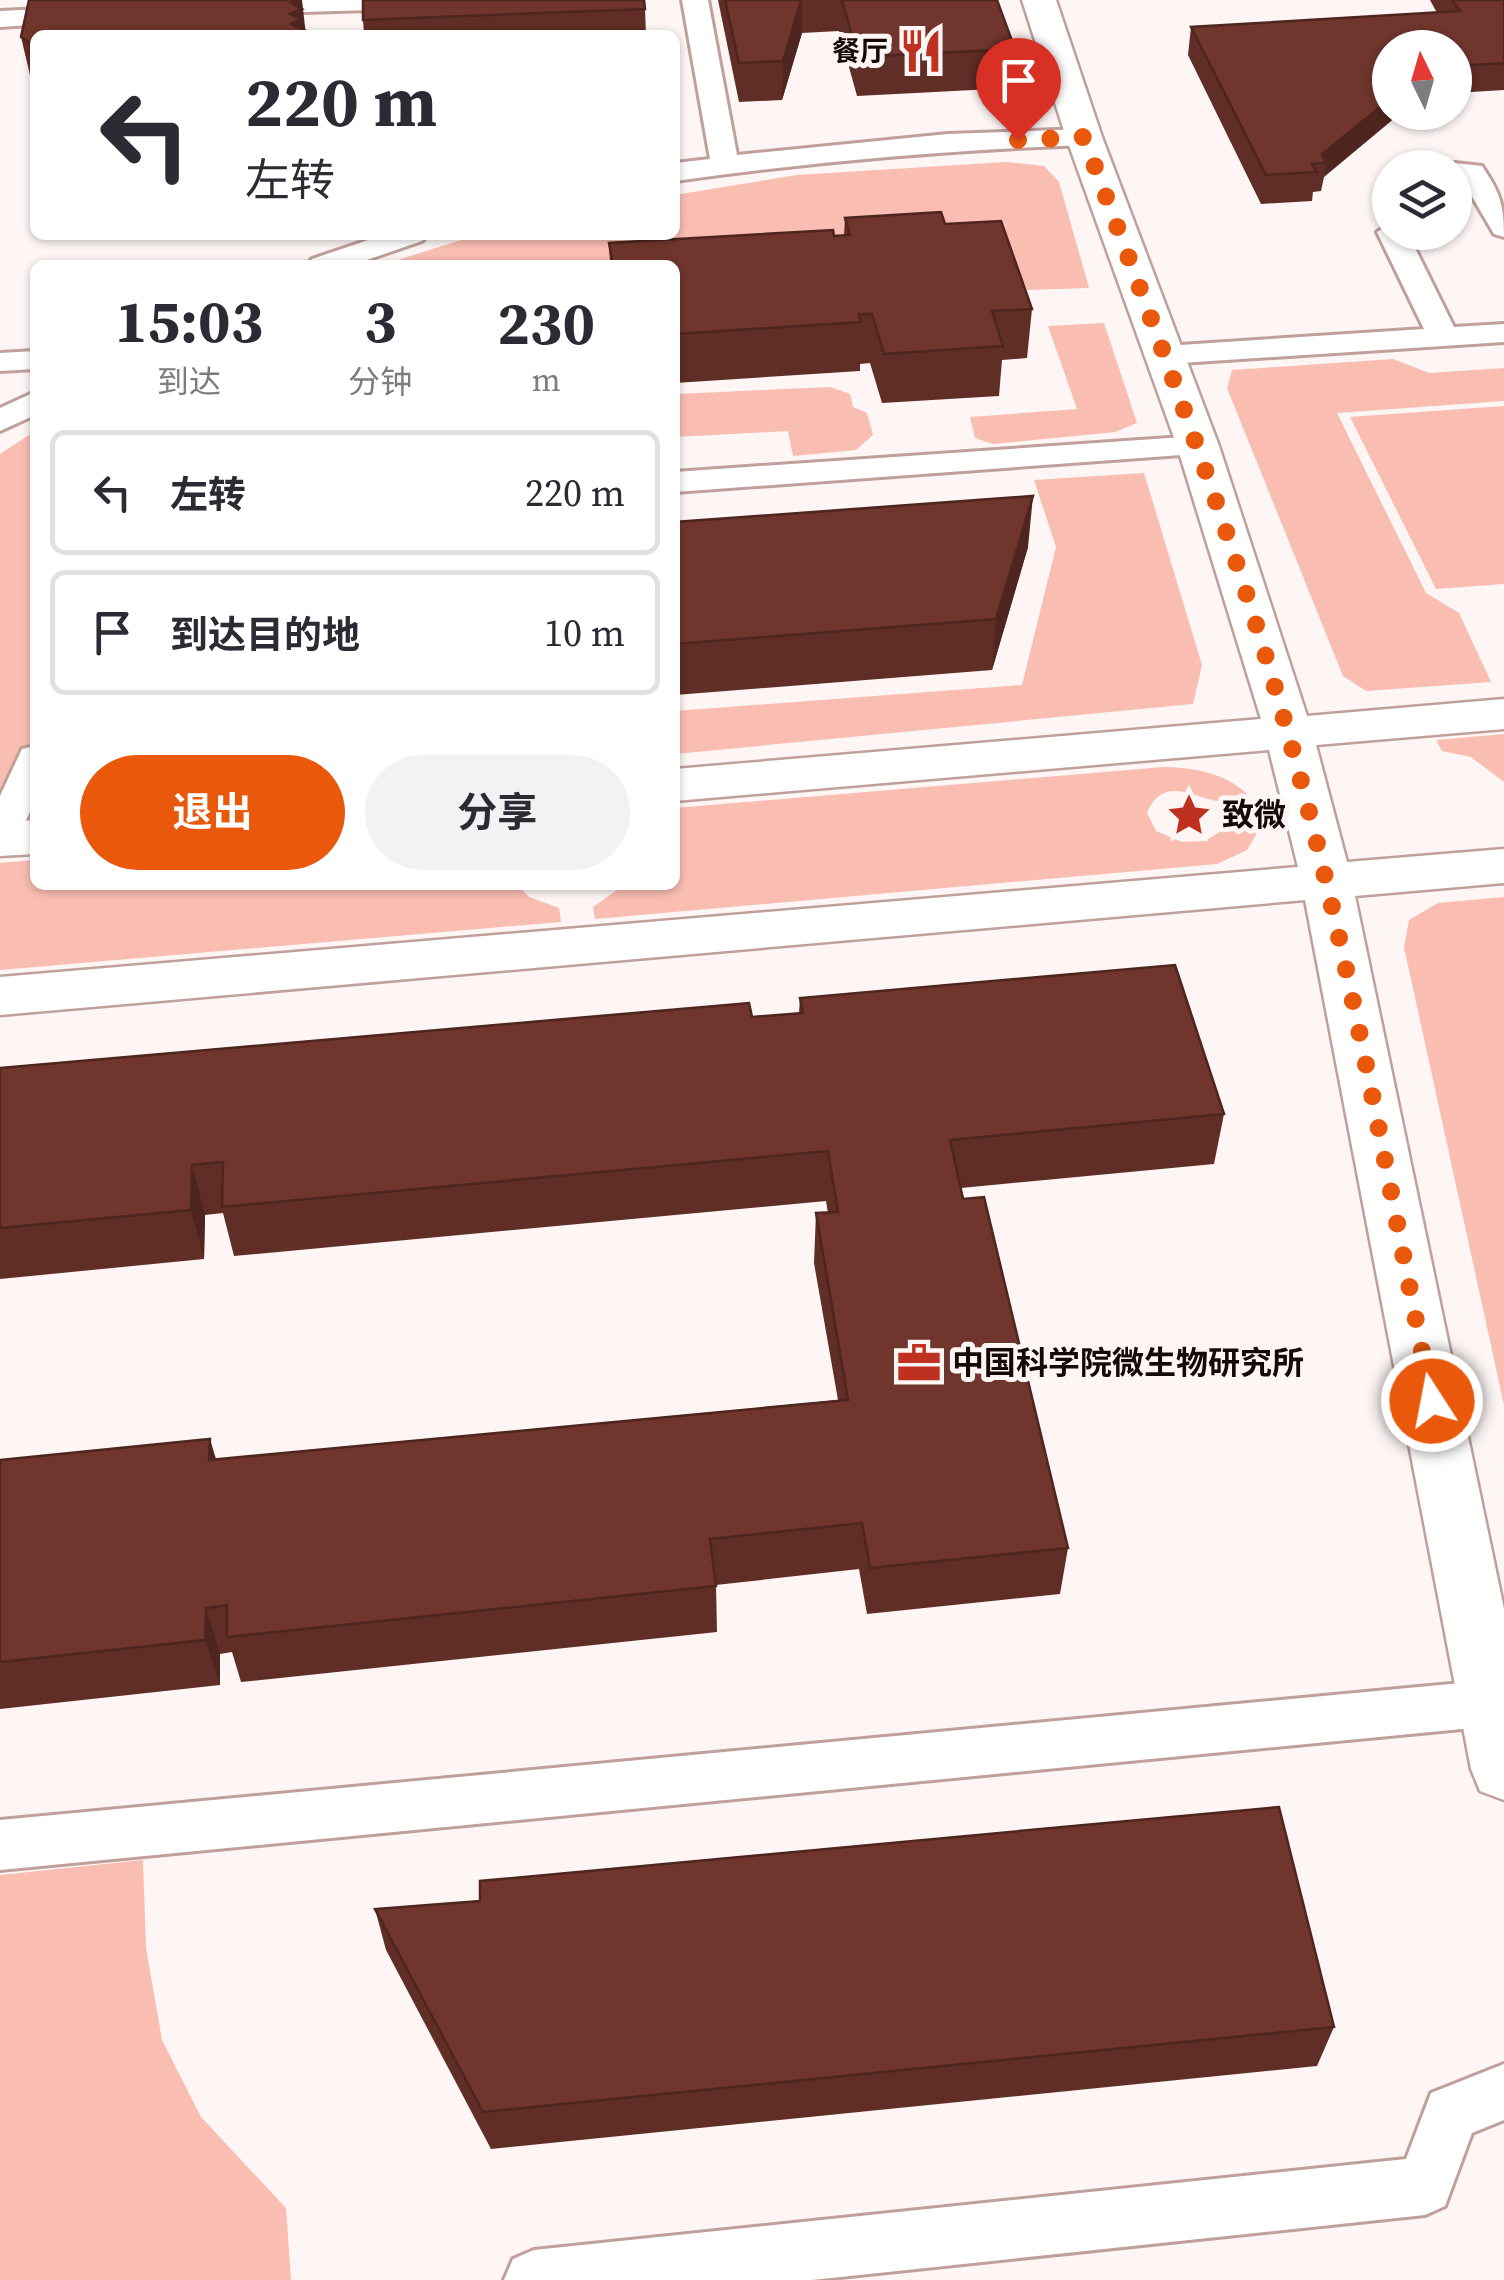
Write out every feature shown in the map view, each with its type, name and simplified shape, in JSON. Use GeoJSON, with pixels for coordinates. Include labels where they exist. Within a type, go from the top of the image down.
{"type":"FeatureCollection","features":[{"type":"Feature","properties":{"kind":"street"},"geometry":{"type":"LineString","coordinates":[[1038,0],[1198,446],[1289,734],[1328,882],[1491,1628],[1493,1703],[1504,1769]]}},
{"type":"Feature","properties":{"kind":"street"},"geometry":{"type":"LineString","coordinates":[[680,784],[1504,714]]}},
{"type":"Feature","properties":{"kind":"street"},"geometry":{"type":"LineString","coordinates":[[0,839],[30,836]]}},
{"type":"Feature","properties":{"kind":"street"},"geometry":{"type":"LineString","coordinates":[[0,996],[1504,866]]}},
{"type":"Feature","properties":{"kind":"lane"},"geometry":{"type":"LineString","coordinates":[[219,9],[438,0]]}},
{"type":"Feature","properties":{"kind":"lane"},"geometry":{"type":"LineString","coordinates":[[695,0],[725,164]]}},
{"type":"Feature","properties":{"kind":"lane"},"geometry":{"type":"LineString","coordinates":[[0,19],[119,14]]}},
{"type":"Feature","properties":{"kind":"lane"},"geometry":{"type":"LineString","coordinates":[[680,171],[948,142],[1084,137]]}},
{"type":"Feature","properties":{"kind":"lane"},"geometry":{"type":"LineString","coordinates":[[1472,172],[1504,228]]}},
{"type":"Feature","properties":{"kind":"lane"},"geometry":{"type":"LineString","coordinates":[[338,260],[397,240]]}},
{"type":"Feature","properties":{"kind":"lane"},"geometry":{"type":"LineString","coordinates":[[1400,250],[1443,337]]}},
{"type":"Feature","properties":{"kind":"lane"},"geometry":{"type":"LineString","coordinates":[[1164,355],[1504,333]]}},
{"type":"Feature","properties":{"kind":"lane"},"geometry":{"type":"LineString","coordinates":[[0,362],[30,360]]}},
{"type":"Feature","properties":{"kind":"lane"},"geometry":{"type":"LineString","coordinates":[[0,421],[30,405]]}},
{"type":"Feature","properties":{"kind":"lane"},"geometry":{"type":"LineString","coordinates":[[680,482],[1198,446]]}},
{"type":"Feature","properties":{"kind":"lane"},"geometry":{"type":"LineString","coordinates":[[0,839],[30,770]]}},
{"type":"Feature","properties":{"kind":"lane"},"geometry":{"type":"LineString","coordinates":[[0,1845],[1493,1703]]}},
{"type":"Feature","properties":{"kind":"lane"},"geometry":{"type":"LineString","coordinates":[[534,2280],[1425,2186],[1451,2113],[1504,2092]]}},
{"type":"Feature","properties":{"kind":"shaded area"},"geometry":{"type":"Polygon","coordinates":[[[1006,162],[1044,166],[1059,182],[1089,288],[1027,290],[1014,259],[398,260],[461,240],[680,240],[680,194],[797,175],[1006,162]]]}},
{"type":"Feature","properties":{"kind":"shaded area"},"geometry":{"type":"Polygon","coordinates":[[[1104,323],[1137,423],[1115,432],[993,444],[975,438],[970,417],[1077,409],[1048,326],[1104,323]]]}},
{"type":"Feature","properties":{"kind":"shaded area"},"geometry":{"type":"Polygon","coordinates":[[[1393,359],[1429,373],[1504,368],[1504,401],[1337,413],[1426,593],[1459,613],[1491,682],[1366,691],[1343,676],[1227,388],[1232,370],[1393,359]]]}},
{"type":"Feature","properties":{"kind":"shaded area"},"geometry":{"type":"Polygon","coordinates":[[[830,387],[850,394],[853,407],[867,413],[873,435],[856,450],[793,456],[788,431],[680,437],[680,394],[830,387]]]}},
{"type":"Feature","properties":{"kind":"shaded area"},"geometry":{"type":"Polygon","coordinates":[[[1504,406],[1504,584],[1436,589],[1350,417],[1504,406]]]}},
{"type":"Feature","properties":{"kind":"shaded area"},"geometry":{"type":"Polygon","coordinates":[[[30,434],[30,805],[0,807],[0,454],[30,434]]]}},
{"type":"Feature","properties":{"kind":"shaded area"},"geometry":{"type":"Polygon","coordinates":[[[1144,473],[1202,665],[1193,704],[680,754],[680,711],[1022,685],[1056,547],[1034,480],[1144,473]]]}},
{"type":"Feature","properties":{"kind":"shaded area"},"geometry":{"type":"Polygon","coordinates":[[[1504,734],[1504,782],[1471,757],[1442,751],[1436,740],[1504,734]]]}},
{"type":"Feature","properties":{"kind":"shaded area"},"geometry":{"type":"Polygon","coordinates":[[[1164,767],[1210,773],[1231,782],[1250,797],[1217,801],[1170,791],[1154,801],[1147,813],[1156,831],[1182,842],[1205,841],[1223,830],[1260,828],[1247,850],[1217,864],[595,919],[593,907],[617,890],[680,890],[680,808],[1164,767]]]}},
{"type":"Feature","properties":{"kind":"shaded area"},"geometry":{"type":"Polygon","coordinates":[[[30,860],[30,890],[523,890],[529,897],[559,908],[561,922],[0,970],[0,863],[30,860]]]}},
{"type":"Feature","properties":{"kind":"shaded area"},"geometry":{"type":"Polygon","coordinates":[[[1504,897],[1504,1405],[1404,947],[1409,920],[1438,903],[1504,897]]]}},
{"type":"Feature","properties":{"kind":"shaded area"},"geometry":{"type":"Polygon","coordinates":[[[143,1860],[146,1948],[162,2040],[201,2117],[286,2208],[291,2280],[0,2280],[0,1875],[143,1860]]]}},
{"type":"Feature","properties":{"kind":"building"},"geometry":{"type":"Polygon","coordinates":[[[29,0],[299,0],[291,3],[302,9],[290,14],[301,19],[291,24],[304,30],[30,30],[30,43],[21,37],[29,0]]]}},
{"type":"Feature","properties":{"kind":"building"},"geometry":{"type":"Polygon","coordinates":[[[363,0],[644,0],[645,9],[363,20],[363,0]]]}},
{"type":"Feature","properties":{"kind":"building"},"geometry":{"type":"Polygon","coordinates":[[[725,0],[801,0],[783,61],[739,63],[725,0]]]}},
{"type":"Feature","properties":{"kind":"building"},"geometry":{"type":"Polygon","coordinates":[[[842,0],[997,0],[1015,49],[858,57],[842,0]]]}},
{"type":"Feature","properties":{"kind":"building"},"geometry":{"type":"Polygon","coordinates":[[[1452,0],[1504,0],[1504,63],[1472,65],[1472,30],[1372,30],[1372,114],[1322,154],[1326,163],[1312,164],[1317,172],[1266,175],[1191,27],[1460,11],[1452,0]]]}},
{"type":"Feature","properties":{"kind":"building"},"geometry":{"type":"Polygon","coordinates":[[[941,212],[945,224],[1001,221],[1032,309],[992,311],[1003,346],[884,354],[872,314],[859,314],[861,322],[680,334],[680,260],[612,260],[609,243],[833,230],[834,236],[850,235],[845,218],[941,212]]]}},
{"type":"Feature","properties":{"kind":"building"},"geometry":{"type":"Polygon","coordinates":[[[1033,496],[996,619],[680,644],[680,522],[1033,496]]]}},
{"type":"Feature","properties":{"kind":"building","name":"中国科学院微生物研究所"},"geometry":{"type":"Polygon","coordinates":[[[1175,965],[1224,1114],[950,1140],[963,1199],[984,1197],[1068,1548],[870,1568],[862,1523],[710,1539],[716,1586],[227,1637],[227,1605],[206,1608],[205,1640],[0,1662],[0,1460],[210,1439],[209,1460],[848,1400],[816,1213],[838,1212],[828,1151],[222,1207],[223,1162],[192,1165],[191,1210],[0,1228],[0,1068],[749,1003],[752,1017],[803,1013],[800,998],[1175,965]]]}},
{"type":"Feature","properties":{"kind":"building"},"geometry":{"type":"Polygon","coordinates":[[[1279,1807],[1334,2027],[483,2112],[375,1909],[480,1901],[480,1881],[1279,1807]]]}},
{"type":"Feature","properties":{"kind":"place","name":"餐厅"},"geometry":{"type":"Point","coordinates":[921,51]}},
{"type":"Feature","properties":{"kind":"place","name":"致微"},"geometry":{"type":"Point","coordinates":[1189,815]}},
{"type":"Feature","properties":{"kind":"place","name":"中国科学院微生物研究所"},"geometry":{"type":"Point","coordinates":[919,1363]}},
{"type":"Feature","properties":{"kind":"route"},"geometry":{"type":"LineString","coordinates":[[1018,140],[1084,137],[1198,446],[1289,734],[1328,882],[1432,1401]]}}]}
